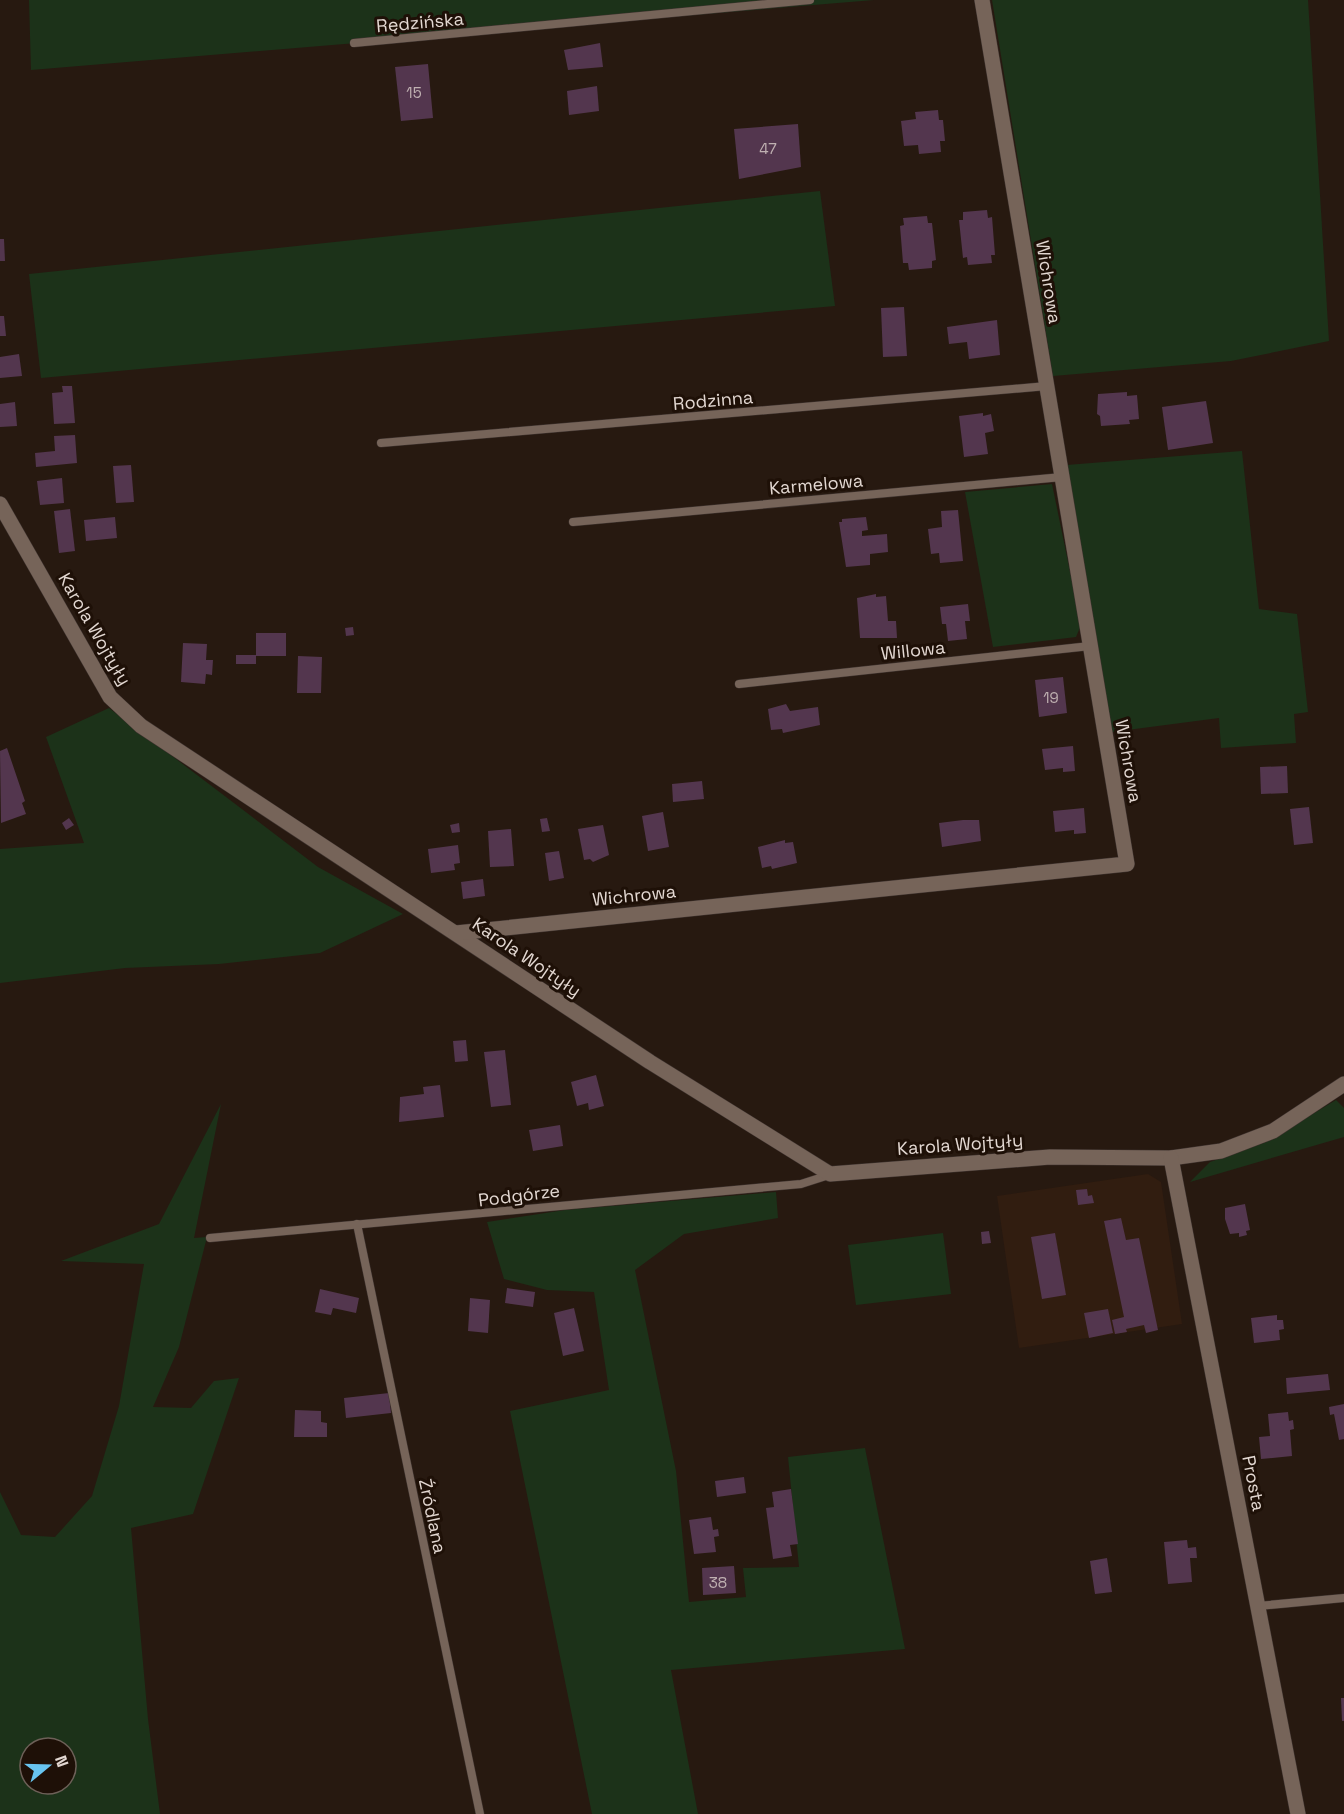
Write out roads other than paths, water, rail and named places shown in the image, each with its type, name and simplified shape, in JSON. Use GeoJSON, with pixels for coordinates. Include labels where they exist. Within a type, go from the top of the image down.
{"type":"FeatureCollection","features":[{"type":"Feature","properties":{"kind":"street","name":"Wichrowa"},"geometry":{"type":"LineString","coordinates":[[456,933],[1127,864],[982,0]]}},
{"type":"Feature","properties":{"kind":"street","name":"Karola Wojtyły"},"geometry":{"type":"LineString","coordinates":[[0,504],[110,697],[141,726],[650,1062],[830,1174],[1050,1157],[1171,1158],[1221,1151],[1273,1131],[1344,1084]]}},
{"type":"Feature","properties":{"kind":"street","name":"Prosta"},"geometry":{"type":"LineString","coordinates":[[1171,1158],[1298,1814]]}},
{"type":"Feature","properties":{"kind":"lane","name":"Rędzińska"},"geometry":{"type":"LineString","coordinates":[[354,43],[810,0]]}},
{"type":"Feature","properties":{"kind":"lane","name":"Rodzinna"},"geometry":{"type":"LineString","coordinates":[[381,443],[1047,386]]}},
{"type":"Feature","properties":{"kind":"lane","name":"Karmelowa"},"geometry":{"type":"LineString","coordinates":[[573,522],[1062,477]]}},
{"type":"Feature","properties":{"kind":"lane","name":"Willowa"},"geometry":{"type":"LineString","coordinates":[[739,684],[1090,646]]}},
{"type":"Feature","properties":{"kind":"lane","name":"Podgórze"},"geometry":{"type":"LineString","coordinates":[[210,1238],[801,1184],[830,1174]]}},
{"type":"Feature","properties":{"kind":"lane","name":"Źródlana"},"geometry":{"type":"LineString","coordinates":[[357,1224],[480,1814]]}},
{"type":"Feature","properties":{"kind":"lane"},"geometry":{"type":"LineString","coordinates":[[1258,1606],[1344,1598]]}}]}
